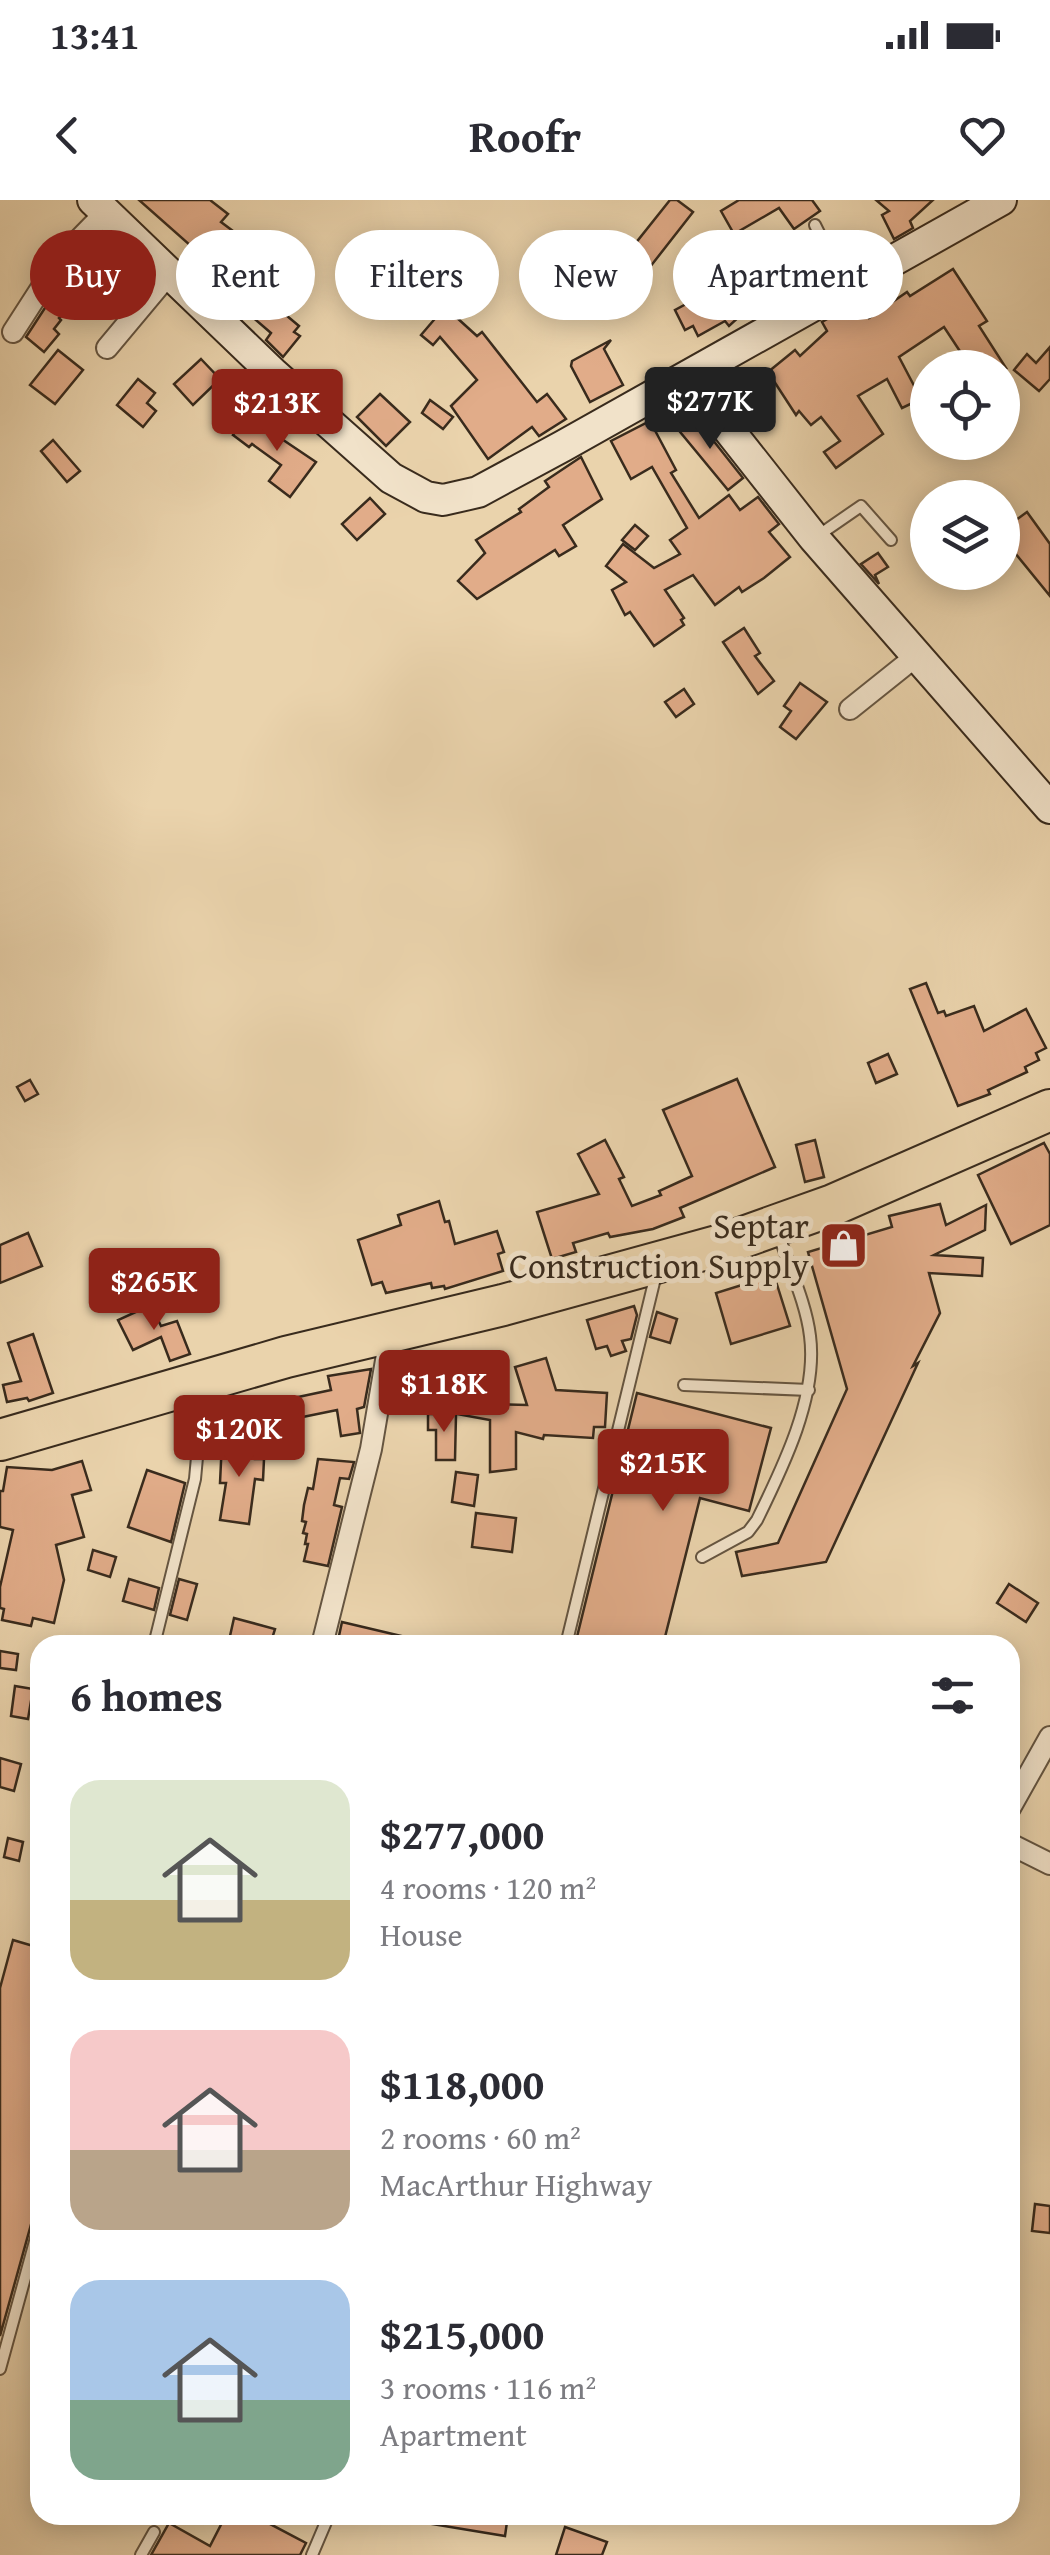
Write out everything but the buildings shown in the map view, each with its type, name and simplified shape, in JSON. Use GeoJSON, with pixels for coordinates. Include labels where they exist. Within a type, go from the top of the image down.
{"type":"FeatureCollection","features":[{"type":"Feature","properties":{"kind":"highway"},"geometry":{"type":"LineString","coordinates":[[0,1440],[204,1382],[658,1264],[776,1227],[1050,1110]]}},
{"type":"Feature","properties":{"kind":"street"},"geometry":{"type":"LineString","coordinates":[[903,256],[1001,200]]}},
{"type":"Feature","properties":{"kind":"street"},"geometry":{"type":"LineString","coordinates":[[13,332],[99,206],[168,275],[390,478],[426,497],[460,498],[478,492],[789,320]]}},
{"type":"Feature","properties":{"kind":"street"},"geometry":{"type":"LineString","coordinates":[[107,348],[168,275]]}},
{"type":"Feature","properties":{"kind":"street"},"geometry":{"type":"LineString","coordinates":[[687,377],[914,657],[1050,808]]}},
{"type":"Feature","properties":{"kind":"street"},"geometry":{"type":"LineString","coordinates":[[850,709],[914,657]]}},
{"type":"Feature","properties":{"kind":"street"},"geometry":{"type":"LineString","coordinates":[[324,1635],[371,1449],[391,1332]]}},
{"type":"Feature","properties":{"kind":"street"},"geometry":{"type":"LineString","coordinates":[[1020,1790],[1050,1737]]}},
{"type":"Feature","properties":{"kind":"street"},"geometry":{"type":"LineString","coordinates":[[1020,1849],[1050,1864]]}},
{"type":"Feature","properties":{"kind":"lane"},"geometry":{"type":"LineString","coordinates":[[816,225],[818,230]]}},
{"type":"Feature","properties":{"kind":"lane"},"geometry":{"type":"LineString","coordinates":[[814,538],[861,506],[891,540]]}},
{"type":"Feature","properties":{"kind":"lane"},"geometry":{"type":"LineString","coordinates":[[702,1557],[748,1532],[757,1520],[808,1390],[812,1363],[810,1332],[776,1227]]}},
{"type":"Feature","properties":{"kind":"lane"},"geometry":{"type":"LineString","coordinates":[[568,1635],[658,1264]]}},
{"type":"Feature","properties":{"kind":"lane"},"geometry":{"type":"LineString","coordinates":[[156,1635],[195,1479],[204,1382]]}},
{"type":"Feature","properties":{"kind":"lane"},"geometry":{"type":"LineString","coordinates":[[684,1385],[808,1390]]}},
{"type":"Feature","properties":{"kind":"lane"},"geometry":{"type":"LineString","coordinates":[[0,2369],[30,2260]]}},
{"type":"Feature","properties":{"kind":"lane"},"geometry":{"type":"LineString","coordinates":[[312,2555],[324,2525]]}},
{"type":"Feature","properties":{"kind":"lane"},"geometry":{"type":"LineString","coordinates":[[142,2555],[154,2532]]}},
{"type":"Feature","properties":{"kind":"place","name":"Septar Construction Supply"},"geometry":{"type":"Point","coordinates":[844,1245]}}]}
